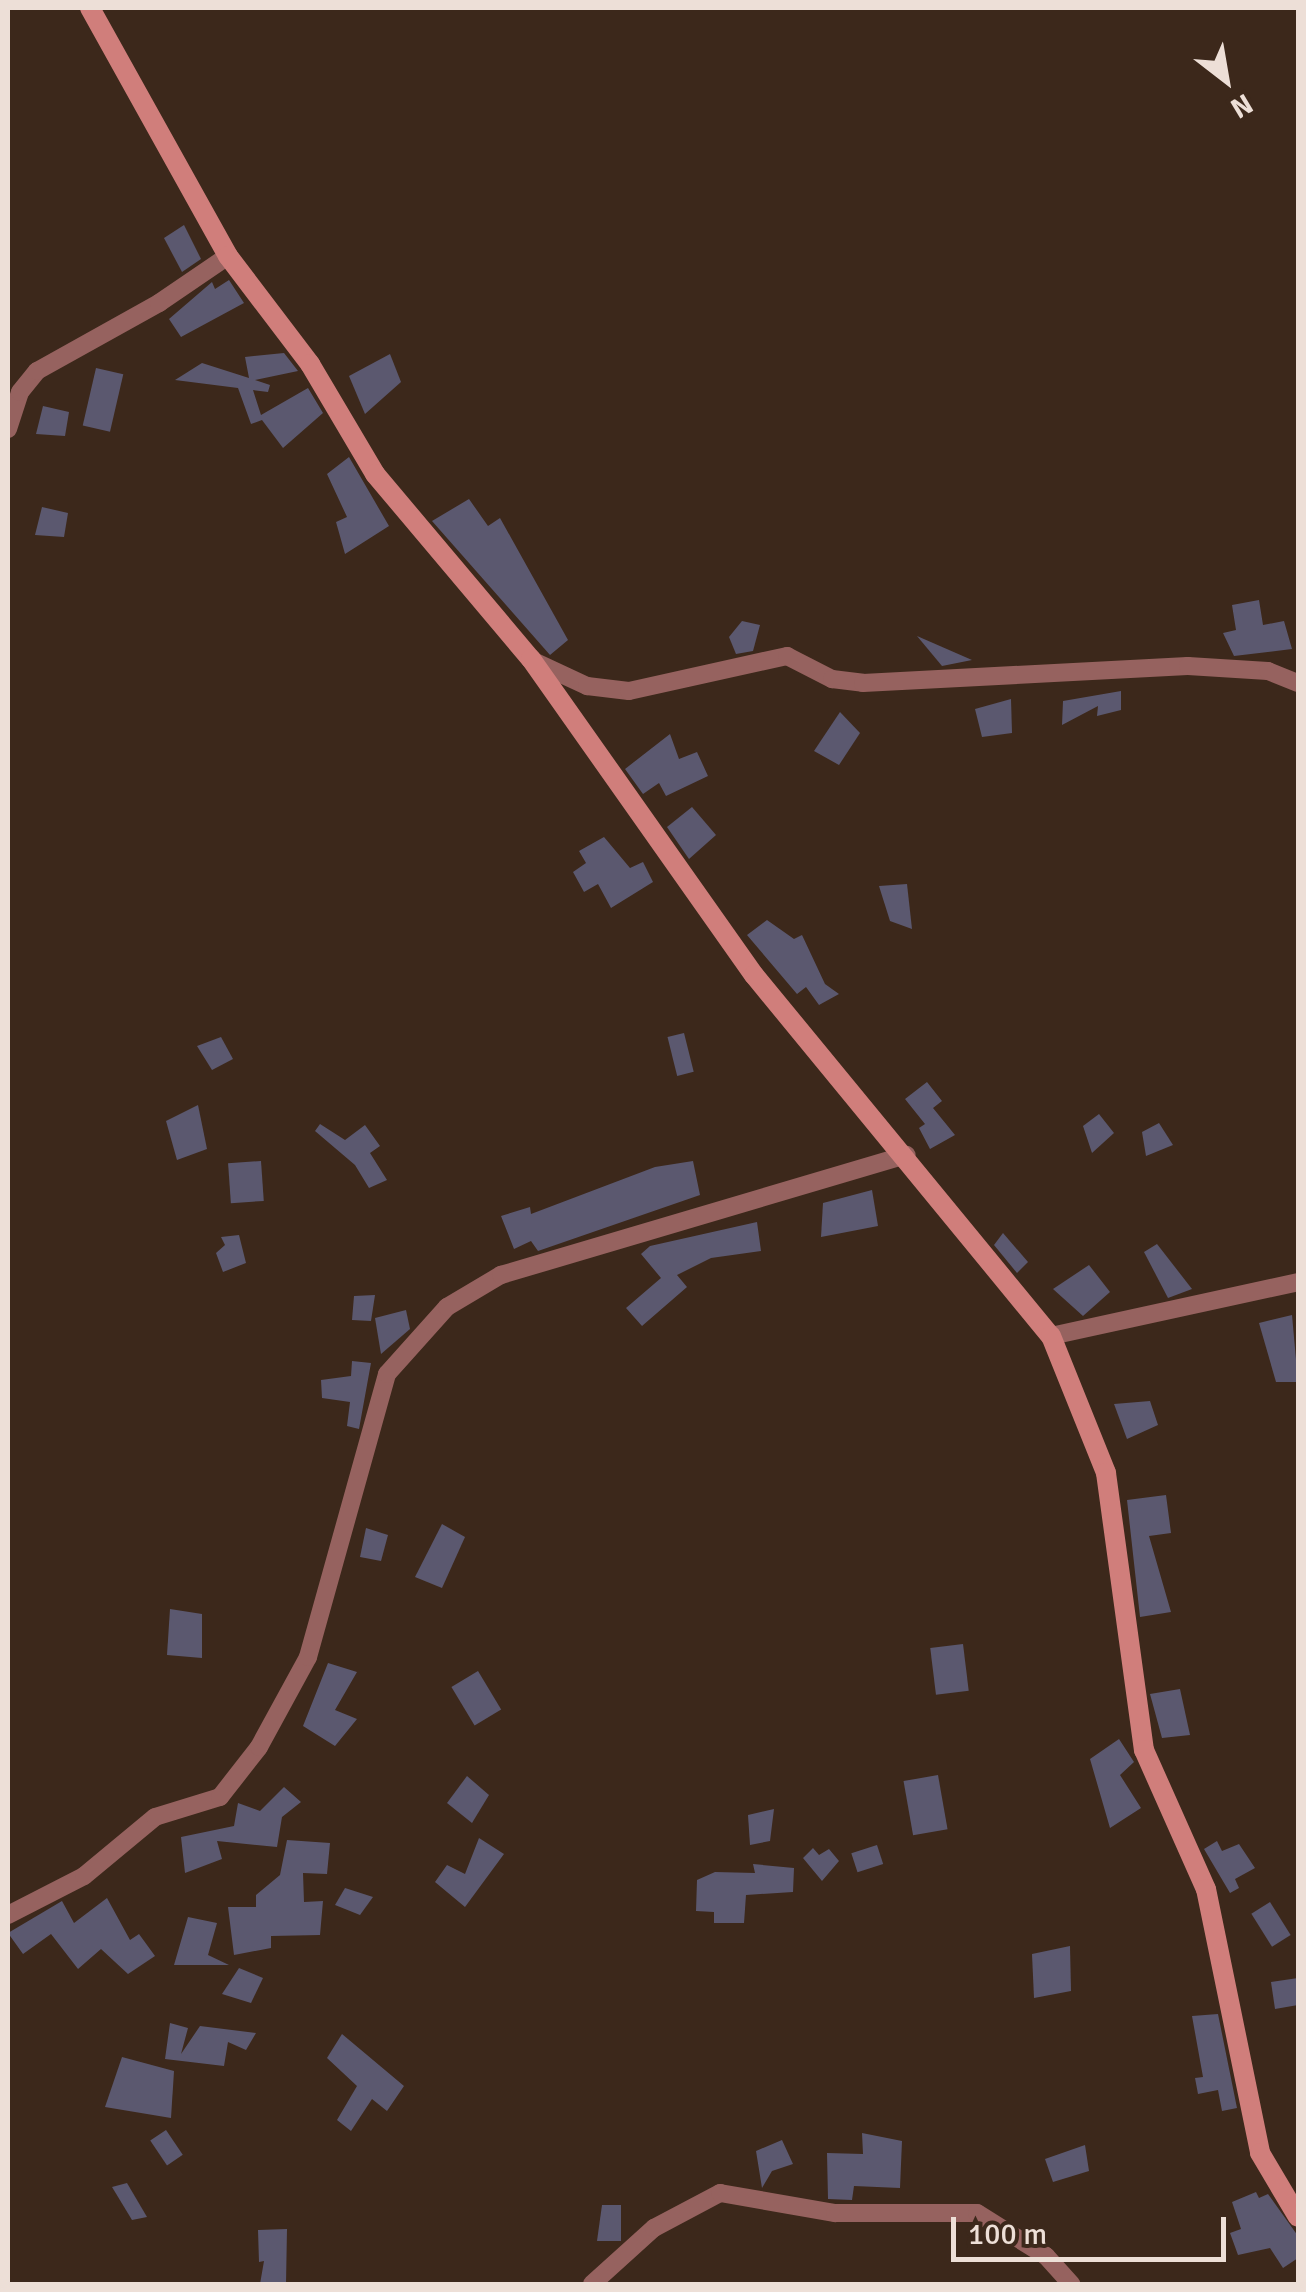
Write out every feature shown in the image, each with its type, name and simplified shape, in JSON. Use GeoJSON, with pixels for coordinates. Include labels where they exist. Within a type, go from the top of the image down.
{"type":"FeatureCollection","features":[{"type":"Feature","properties":{"kind":"street"},"geometry":{"type":"LineString","coordinates":[[90,8],[228,256],[310,364],[375,474],[531,660],[754,975],[907,1155],[1052,1336],[1106,1473],[1144,1750],[1206,1888],[1260,2153],[1298,2217]]}},
{"type":"Feature","properties":{"kind":"street"},"geometry":{"type":"LineString","coordinates":[[8,429],[20,392],[36,370],[159,303],[228,256]]}},
{"type":"Feature","properties":{"kind":"street"},"geometry":{"type":"LineString","coordinates":[[531,660],[587,686],[630,690],[787,656],[832,678],[863,683],[1188,666],[1268,672],[1298,683]]}},
{"type":"Feature","properties":{"kind":"street"},"geometry":{"type":"LineString","coordinates":[[8,1914],[84,1876],[156,1817],[220,1796],[258,1747],[308,1657],[387,1374],[447,1308],[501,1275],[907,1155]]}},
{"type":"Feature","properties":{"kind":"street"},"geometry":{"type":"LineString","coordinates":[[1052,1336],[1298,1282]]}},
{"type":"Feature","properties":{"kind":"street"},"geometry":{"type":"LineString","coordinates":[[592,2284],[654,2228],[720,2193],[834,2213],[977,2212],[1046,2256],[1071,2284]]}},
{"type":"Feature","properties":{"kind":"building"},"geometry":{"type":"Polygon","coordinates":[[[184,225],[201,259],[182,272],[164,238],[184,225]]]}},
{"type":"Feature","properties":{"kind":"building"},"geometry":{"type":"Polygon","coordinates":[[[229,280],[244,303],[181,337],[169,319],[212,282],[215,289],[229,280]]]}},
{"type":"Feature","properties":{"kind":"building"},"geometry":{"type":"Polygon","coordinates":[[[284,353],[298,371],[255,380],[270,385],[268,392],[253,390],[261,415],[308,388],[323,413],[283,448],[262,420],[251,424],[238,388],[175,380],[202,363],[249,378],[245,357],[284,353]]]}},
{"type":"Feature","properties":{"kind":"building"},"geometry":{"type":"Polygon","coordinates":[[[390,354],[401,382],[365,414],[349,376],[390,354]]]}},
{"type":"Feature","properties":{"kind":"building"},"geometry":{"type":"Polygon","coordinates":[[[96,368],[123,374],[110,432],[83,425],[96,368]]]}},
{"type":"Feature","properties":{"kind":"building"},"geometry":{"type":"Polygon","coordinates":[[[43,406],[69,412],[65,436],[36,434],[43,406]]]}},
{"type":"Feature","properties":{"kind":"building"},"geometry":{"type":"Polygon","coordinates":[[[349,457],[389,526],[345,554],[336,522],[347,517],[327,474],[349,457]]]}},
{"type":"Feature","properties":{"kind":"building"},"geometry":{"type":"Polygon","coordinates":[[[469,499],[488,526],[500,518],[568,640],[550,655],[432,521],[469,499]]]}},
{"type":"Feature","properties":{"kind":"building"},"geometry":{"type":"Polygon","coordinates":[[[42,507],[68,513],[64,537],[35,535],[42,507]]]}},
{"type":"Feature","properties":{"kind":"building"},"geometry":{"type":"Polygon","coordinates":[[[1259,600],[1263,625],[1284,621],[1292,649],[1234,656],[1223,633],[1236,630],[1232,605],[1259,600]]]}},
{"type":"Feature","properties":{"kind":"building"},"geometry":{"type":"Polygon","coordinates":[[[742,621],[760,625],[753,651],[736,654],[729,637],[742,621]]]}},
{"type":"Feature","properties":{"kind":"building"},"geometry":{"type":"Polygon","coordinates":[[[917,636],[972,660],[942,666],[917,636]]]}},
{"type":"Feature","properties":{"kind":"building"},"geometry":{"type":"Polygon","coordinates":[[[1121,691],[1121,710],[1097,716],[1098,706],[1062,725],[1063,701],[1121,691]]]}},
{"type":"Feature","properties":{"kind":"building"},"geometry":{"type":"Polygon","coordinates":[[[1011,699],[1012,733],[982,737],[975,709],[1011,699]]]}},
{"type":"Feature","properties":{"kind":"building"},"geometry":{"type":"Polygon","coordinates":[[[840,712],[860,733],[839,765],[814,751],[840,712]]]}},
{"type":"Feature","properties":{"kind":"building"},"geometry":{"type":"Polygon","coordinates":[[[670,734],[679,759],[697,752],[708,776],[666,796],[659,783],[643,794],[625,769],[670,734]]]}},
{"type":"Feature","properties":{"kind":"building"},"geometry":{"type":"Polygon","coordinates":[[[692,807],[716,835],[689,859],[667,827],[692,807]]]}},
{"type":"Feature","properties":{"kind":"building"},"geometry":{"type":"Polygon","coordinates":[[[604,837],[630,868],[643,862],[653,882],[611,908],[598,884],[584,892],[573,872],[586,863],[579,851],[604,837]]]}},
{"type":"Feature","properties":{"kind":"building"},"geometry":{"type":"Polygon","coordinates":[[[907,884],[912,929],[890,921],[879,886],[907,884]]]}},
{"type":"Feature","properties":{"kind":"building"},"geometry":{"type":"Polygon","coordinates":[[[767,920],[794,939],[802,935],[825,984],[839,994],[819,1005],[806,987],[797,994],[747,935],[767,920]]]}},
{"type":"Feature","properties":{"kind":"building"},"geometry":{"type":"Polygon","coordinates":[[[684,1033],[694,1072],[677,1076],[668,1037],[684,1033]]]}},
{"type":"Feature","properties":{"kind":"building"},"geometry":{"type":"Polygon","coordinates":[[[221,1037],[233,1059],[212,1070],[197,1046],[221,1037]]]}},
{"type":"Feature","properties":{"kind":"building"},"geometry":{"type":"Polygon","coordinates":[[[927,1082],[942,1101],[933,1108],[955,1135],[930,1149],[919,1128],[925,1124],[905,1099],[927,1082]]]}},
{"type":"Feature","properties":{"kind":"building"},"geometry":{"type":"Polygon","coordinates":[[[198,1105],[207,1149],[177,1160],[166,1121],[198,1105]]]}},
{"type":"Feature","properties":{"kind":"building"},"geometry":{"type":"Polygon","coordinates":[[[1099,1114],[1114,1133],[1092,1153],[1083,1126],[1099,1114]]]}},
{"type":"Feature","properties":{"kind":"building"},"geometry":{"type":"Polygon","coordinates":[[[1159,1123],[1173,1145],[1146,1156],[1142,1132],[1159,1123]]]}},
{"type":"Feature","properties":{"kind":"building"},"geometry":{"type":"Polygon","coordinates":[[[320,1124],[345,1140],[365,1125],[380,1146],[370,1153],[387,1180],[369,1188],[355,1165],[315,1131],[320,1124]]]}},
{"type":"Feature","properties":{"kind":"building"},"geometry":{"type":"Polygon","coordinates":[[[261,1161],[264,1201],[231,1203],[228,1163],[261,1161]]]}},
{"type":"Feature","properties":{"kind":"building"},"geometry":{"type":"Polygon","coordinates":[[[693,1161],[700,1195],[538,1251],[531,1241],[514,1249],[501,1216],[530,1207],[531,1214],[655,1167],[693,1161]]]}},
{"type":"Feature","properties":{"kind":"building"},"geometry":{"type":"Polygon","coordinates":[[[872,1190],[878,1226],[821,1237],[823,1203],[872,1190]]]}},
{"type":"Feature","properties":{"kind":"building"},"geometry":{"type":"Polygon","coordinates":[[[757,1222],[761,1251],[711,1258],[677,1275],[687,1287],[642,1326],[626,1308],[661,1278],[641,1254],[650,1246],[757,1222]]]}},
{"type":"Feature","properties":{"kind":"building"},"geometry":{"type":"Polygon","coordinates":[[[1003,1233],[1028,1262],[1017,1273],[994,1245],[1003,1233]]]}},
{"type":"Feature","properties":{"kind":"building"},"geometry":{"type":"Polygon","coordinates":[[[239,1235],[246,1263],[223,1272],[216,1253],[225,1245],[221,1237],[239,1235]]]}},
{"type":"Feature","properties":{"kind":"building"},"geometry":{"type":"Polygon","coordinates":[[[1157,1244],[1192,1289],[1168,1298],[1144,1252],[1157,1244]]]}},
{"type":"Feature","properties":{"kind":"building"},"geometry":{"type":"Polygon","coordinates":[[[1089,1265],[1110,1292],[1083,1316],[1053,1289],[1089,1265]]]}},
{"type":"Feature","properties":{"kind":"building"},"geometry":{"type":"Polygon","coordinates":[[[375,1295],[371,1321],[352,1320],[354,1296],[375,1295]]]}},
{"type":"Feature","properties":{"kind":"building"},"geometry":{"type":"Polygon","coordinates":[[[406,1310],[410,1329],[381,1354],[375,1318],[406,1310]]]}},
{"type":"Feature","properties":{"kind":"building"},"geometry":{"type":"Polygon","coordinates":[[[1292,1315],[1298,1382],[1276,1382],[1259,1323],[1292,1315]]]}},
{"type":"Feature","properties":{"kind":"building"},"geometry":{"type":"Polygon","coordinates":[[[352,1361],[371,1363],[359,1429],[347,1426],[350,1402],[322,1398],[321,1380],[351,1376],[352,1361]]]}},
{"type":"Feature","properties":{"kind":"building"},"geometry":{"type":"Polygon","coordinates":[[[1150,1401],[1158,1425],[1127,1439],[1114,1404],[1150,1401]]]}},
{"type":"Feature","properties":{"kind":"building"},"geometry":{"type":"Polygon","coordinates":[[[1166,1495],[1171,1533],[1149,1536],[1171,1612],[1140,1617],[1127,1500],[1166,1495]]]}},
{"type":"Feature","properties":{"kind":"building"},"geometry":{"type":"Polygon","coordinates":[[[442,1524],[465,1537],[442,1588],[415,1577],[442,1524]]]}},
{"type":"Feature","properties":{"kind":"building"},"geometry":{"type":"Polygon","coordinates":[[[366,1528],[388,1535],[381,1561],[360,1557],[366,1528]]]}},
{"type":"Feature","properties":{"kind":"building"},"geometry":{"type":"Polygon","coordinates":[[[170,1609],[202,1614],[202,1658],[167,1655],[170,1609]]]}},
{"type":"Feature","properties":{"kind":"building"},"geometry":{"type":"Polygon","coordinates":[[[963,1644],[969,1691],[936,1695],[930,1648],[963,1644]]]}},
{"type":"Feature","properties":{"kind":"building"},"geometry":{"type":"Polygon","coordinates":[[[328,1663],[357,1672],[335,1710],[357,1719],[335,1746],[303,1726],[328,1663]]]}},
{"type":"Feature","properties":{"kind":"building"},"geometry":{"type":"Polygon","coordinates":[[[478,1671],[501,1710],[475,1726],[451,1687],[478,1671]]]}},
{"type":"Feature","properties":{"kind":"building"},"geometry":{"type":"Polygon","coordinates":[[[1180,1689],[1190,1735],[1162,1738],[1150,1694],[1180,1689]]]}},
{"type":"Feature","properties":{"kind":"building"},"geometry":{"type":"Polygon","coordinates":[[[1119,1739],[1134,1762],[1120,1775],[1141,1808],[1110,1828],[1090,1759],[1119,1739]]]}},
{"type":"Feature","properties":{"kind":"building"},"geometry":{"type":"Polygon","coordinates":[[[938,1775],[948,1829],[913,1835],[904,1781],[938,1775]]]}},
{"type":"Feature","properties":{"kind":"building"},"geometry":{"type":"Polygon","coordinates":[[[467,1776],[489,1795],[472,1823],[447,1803],[467,1776]]]}},
{"type":"Feature","properties":{"kind":"building"},"geometry":{"type":"Polygon","coordinates":[[[284,1787],[301,1802],[282,1817],[277,1847],[217,1841],[222,1859],[185,1873],[181,1837],[234,1826],[238,1803],[260,1811],[284,1787]]]}},
{"type":"Feature","properties":{"kind":"building"},"geometry":{"type":"Polygon","coordinates":[[[774,1809],[770,1841],[750,1845],[748,1815],[774,1809]]]}},
{"type":"Feature","properties":{"kind":"building"},"geometry":{"type":"Polygon","coordinates":[[[479,1838],[504,1854],[465,1907],[435,1882],[447,1865],[465,1874],[479,1838]]]}},
{"type":"Feature","properties":{"kind":"building"},"geometry":{"type":"Polygon","coordinates":[[[287,1840],[330,1843],[327,1874],[303,1873],[304,1902],[323,1901],[320,1935],[271,1936],[271,1948],[234,1955],[228,1907],[256,1907],[256,1895],[280,1875],[287,1840]]]}},
{"type":"Feature","properties":{"kind":"building"},"geometry":{"type":"Polygon","coordinates":[[[1217,1841],[1222,1851],[1239,1844],[1255,1868],[1235,1879],[1239,1888],[1230,1893],[1204,1849],[1217,1841]]]}},
{"type":"Feature","properties":{"kind":"building"},"geometry":{"type":"Polygon","coordinates":[[[877,1845],[883,1864],[858,1872],[851,1853],[877,1845]]]}},
{"type":"Feature","properties":{"kind":"building"},"geometry":{"type":"Polygon","coordinates":[[[813,1848],[819,1855],[829,1849],[839,1861],[822,1881],[803,1858],[813,1848]]]}},
{"type":"Feature","properties":{"kind":"building"},"geometry":{"type":"Polygon","coordinates":[[[753,1864],[794,1868],[793,1892],[746,1895],[744,1923],[714,1923],[714,1912],[696,1911],[697,1880],[715,1872],[755,1873],[753,1864]]]}},
{"type":"Feature","properties":{"kind":"building"},"geometry":{"type":"Polygon","coordinates":[[[345,1888],[373,1897],[360,1915],[335,1905],[345,1888]]]}},
{"type":"Feature","properties":{"kind":"building"},"geometry":{"type":"Polygon","coordinates":[[[107,1898],[130,1940],[139,1934],[155,1956],[128,1974],[101,1949],[78,1969],[51,1934],[23,1954],[8,1933],[62,1901],[74,1923],[107,1898]]]}},
{"type":"Feature","properties":{"kind":"building"},"geometry":{"type":"Polygon","coordinates":[[[1270,1902],[1291,1935],[1272,1947],[1251,1914],[1270,1902]]]}},
{"type":"Feature","properties":{"kind":"building"},"geometry":{"type":"Polygon","coordinates":[[[188,1917],[217,1923],[208,1955],[229,1965],[174,1965],[188,1917]]]}},
{"type":"Feature","properties":{"kind":"building"},"geometry":{"type":"Polygon","coordinates":[[[1070,1946],[1071,1991],[1034,1998],[1032,1954],[1070,1946]]]}},
{"type":"Feature","properties":{"kind":"building"},"geometry":{"type":"Polygon","coordinates":[[[239,1968],[263,1978],[251,2003],[222,1994],[239,1968]]]}},
{"type":"Feature","properties":{"kind":"building"},"geometry":{"type":"Polygon","coordinates":[[[1298,1978],[1298,2005],[1275,2009],[1271,1982],[1298,1978]]]}},
{"type":"Feature","properties":{"kind":"building"},"geometry":{"type":"Polygon","coordinates":[[[1218,2014],[1237,2108],[1222,2111],[1218,2090],[1198,2094],[1195,2078],[1203,2077],[1192,2016],[1218,2014]]]}},
{"type":"Feature","properties":{"kind":"building"},"geometry":{"type":"Polygon","coordinates":[[[170,2023],[188,2028],[181,2054],[200,2026],[256,2033],[246,2050],[228,2042],[224,2066],[165,2059],[170,2023]]]}},
{"type":"Feature","properties":{"kind":"building"},"geometry":{"type":"Polygon","coordinates":[[[342,2034],[404,2086],[387,2111],[372,2099],[351,2131],[337,2120],[357,2086],[327,2058],[342,2034]]]}},
{"type":"Feature","properties":{"kind":"building"},"geometry":{"type":"Polygon","coordinates":[[[122,2057],[174,2071],[171,2118],[105,2107],[122,2057]]]}},
{"type":"Feature","properties":{"kind":"building"},"geometry":{"type":"Polygon","coordinates":[[[166,2130],[183,2155],[167,2165],[150,2141],[166,2130]]]}},
{"type":"Feature","properties":{"kind":"building"},"geometry":{"type":"Polygon","coordinates":[[[862,2133],[902,2141],[900,2188],[854,2186],[852,2200],[828,2199],[827,2153],[863,2154],[862,2133]]]}},
{"type":"Feature","properties":{"kind":"building"},"geometry":{"type":"Polygon","coordinates":[[[782,2140],[793,2164],[772,2171],[762,2188],[756,2151],[782,2140]]]}},
{"type":"Feature","properties":{"kind":"building"},"geometry":{"type":"Polygon","coordinates":[[[1085,2145],[1089,2171],[1053,2182],[1045,2159],[1085,2145]]]}},
{"type":"Feature","properties":{"kind":"building"},"geometry":{"type":"Polygon","coordinates":[[[127,2183],[147,2217],[132,2220],[112,2187],[127,2183]]]}},
{"type":"Feature","properties":{"kind":"building"},"geometry":{"type":"Polygon","coordinates":[[[1256,2192],[1259,2198],[1268,2194],[1298,2236],[1298,2258],[1283,2268],[1270,2248],[1238,2255],[1230,2233],[1241,2229],[1232,2202],[1256,2192]]]}},
{"type":"Feature","properties":{"kind":"building"},"geometry":{"type":"Polygon","coordinates":[[[602,2205],[621,2205],[621,2241],[597,2241],[602,2205]]]}},
{"type":"Feature","properties":{"kind":"building"},"geometry":{"type":"Polygon","coordinates":[[[287,2229],[286,2284],[260,2284],[264,2261],[259,2262],[258,2230],[287,2229]]]}}]}
